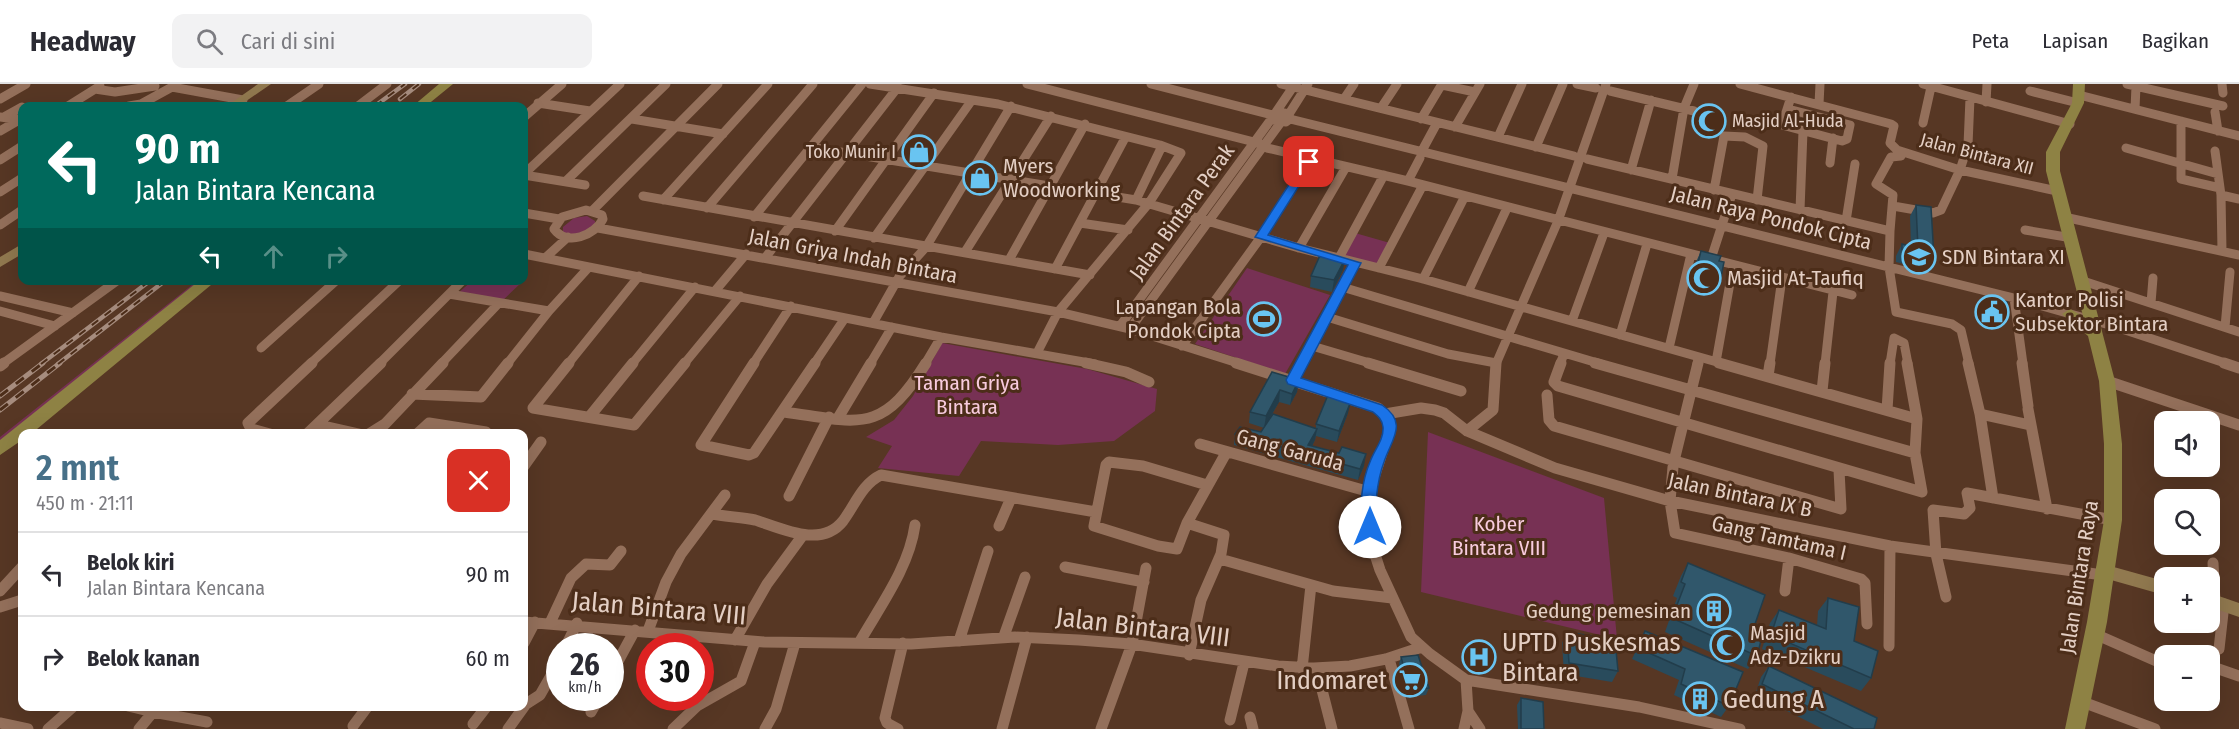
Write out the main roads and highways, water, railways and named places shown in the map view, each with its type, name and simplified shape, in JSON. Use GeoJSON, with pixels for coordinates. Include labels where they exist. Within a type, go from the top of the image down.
{"type":"FeatureCollection","features":[{"type":"Feature","properties":{"kind":"main road"},"geometry":{"type":"LineString","coordinates":[[423,102],[447,84]]}},
{"type":"Feature","properties":{"kind":"main road"},"geometry":{"type":"LineString","coordinates":[[437,102],[460,84]]}},
{"type":"Feature","properties":{"kind":"main road","name":"Jalan Bintara Raya"},"geometry":{"type":"LineString","coordinates":[[2075,729],[2095,634],[2113,520],[2113,444],[2107,381],[2053,171],[2054,152],[2070,124],[2079,94]]}},
{"type":"Feature","properties":{"kind":"main road"},"geometry":{"type":"LineString","coordinates":[[0,437],[191,285]]}},
{"type":"Feature","properties":{"kind":"main road"},"geometry":{"type":"LineString","coordinates":[[24,429],[204,285]]}},
{"type":"Feature","properties":{"kind":"main road"},"geometry":{"type":"LineString","coordinates":[[2070,314],[2092,326]]}},
{"type":"Feature","properties":{"kind":"main road"},"geometry":{"type":"LineString","coordinates":[[0,448],[18,434]]}},
{"type":"Feature","properties":{"kind":"railway"},"geometry":{"type":"LineString","coordinates":[[380,102],[405,84]]}},
{"type":"Feature","properties":{"kind":"railway"},"geometry":{"type":"LineString","coordinates":[[400,99],[419,84]]}},
{"type":"Feature","properties":{"kind":"railway"},"geometry":{"type":"LineString","coordinates":[[41,364],[144,285]]}},
{"type":"Feature","properties":{"kind":"railway"},"geometry":{"type":"LineString","coordinates":[[58,364],[160,285]]}},
{"type":"Feature","properties":{"kind":"railway"},"geometry":{"type":"LineString","coordinates":[[0,396],[43,363]]}},
{"type":"Feature","properties":{"kind":"railway"},"geometry":{"type":"LineString","coordinates":[[0,410],[60,363]]}},
{"type":"Feature","properties":{"kind":"place","name":"Masjid Al-Huda"},"geometry":{"type":"Point","coordinates":[1709,121]}},
{"type":"Feature","properties":{"kind":"place","name":"Toko Munir I"},"geometry":{"type":"Point","coordinates":[919,152]}},
{"type":"Feature","properties":{"kind":"place","name":"Myers Woodworking"},"geometry":{"type":"Point","coordinates":[980,178]}},
{"type":"Feature","properties":{"kind":"place","name":"SDN Bintara XI"},"geometry":{"type":"Point","coordinates":[1919,257]}},
{"type":"Feature","properties":{"kind":"place","name":"Masjid At-Taufiq"},"geometry":{"type":"Point","coordinates":[1704,278]}},
{"type":"Feature","properties":{"kind":"place","name":"Kantor Polisi Subsektor Bintara"},"geometry":{"type":"Point","coordinates":[1992,312]}},
{"type":"Feature","properties":{"kind":"place","name":"Lapangan Bola Pondok Cipta"},"geometry":{"type":"Point","coordinates":[1264,319]}},
{"type":"Feature","properties":{"kind":"place","name":"Gedung pemesinan"},"geometry":{"type":"Point","coordinates":[1714,611]}},
{"type":"Feature","properties":{"kind":"place","name":"Masjid Adz-Dzikru"},"geometry":{"type":"Point","coordinates":[1727,645]}},
{"type":"Feature","properties":{"kind":"place","name":"UPTD Puskesmas Bintara"},"geometry":{"type":"Point","coordinates":[1479,657]}},
{"type":"Feature","properties":{"kind":"place","name":"Indomaret"},"geometry":{"type":"Point","coordinates":[1410,680]}},
{"type":"Feature","properties":{"kind":"place","name":"Gedung A"},"geometry":{"type":"Point","coordinates":[1700,699]}},
{"type":"Feature","properties":{"kind":"park label","name":"Taman Griya Bintara"},"geometry":{"type":"Point","coordinates":[967,395]}},
{"type":"Feature","properties":{"kind":"park label","name":"Kober Bintara VIII"},"geometry":{"type":"Point","coordinates":[1499,536]}}]}
